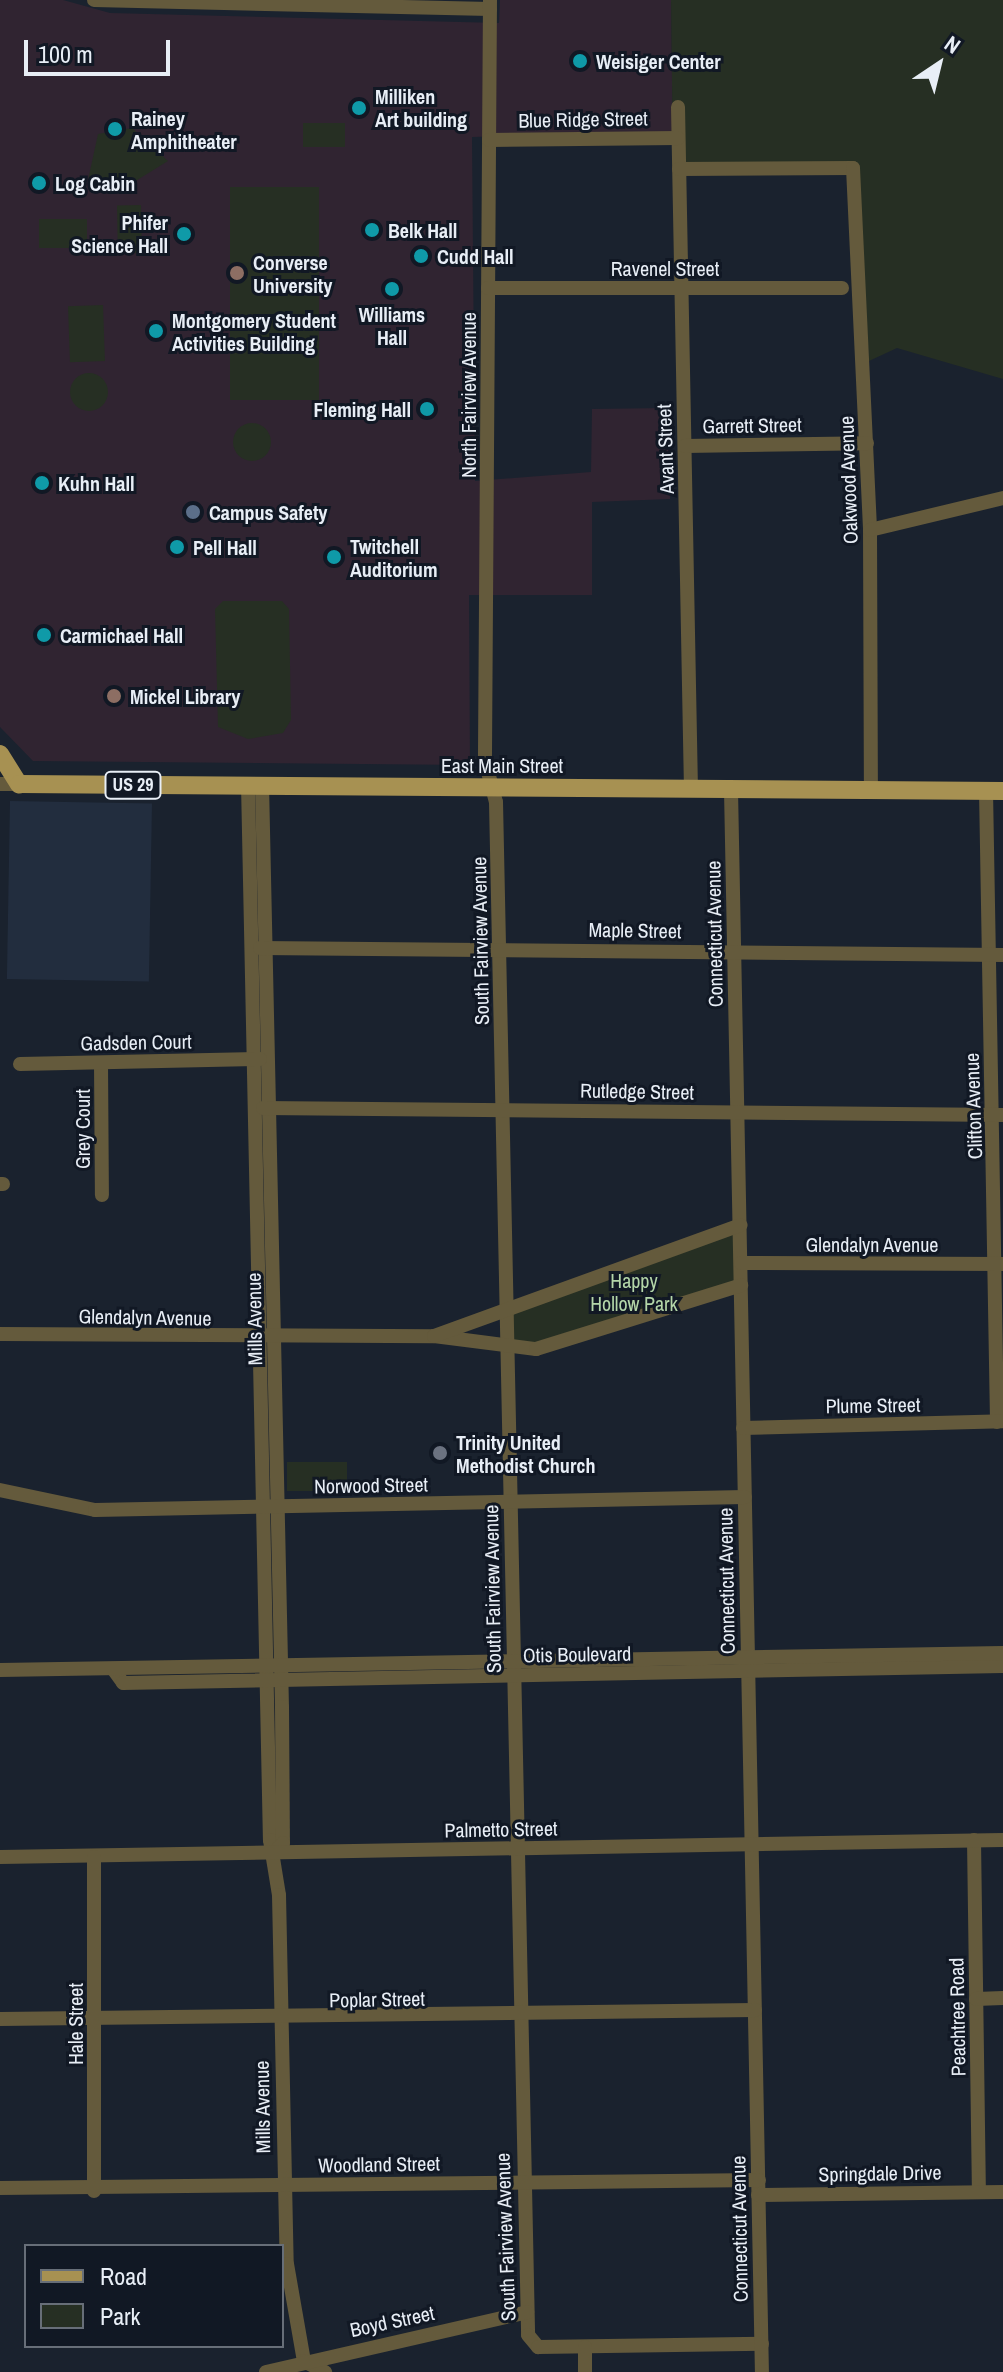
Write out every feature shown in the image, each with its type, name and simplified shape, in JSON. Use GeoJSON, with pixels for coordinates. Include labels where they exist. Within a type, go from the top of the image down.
{"type":"FeatureCollection","features":[{"type":"Feature","properties":{"kind":"main road","name":"US 29"},"geometry":{"type":"LineString","coordinates":[[0,754],[10,784]]}},
{"type":"Feature","properties":{"kind":"main road","name":"East Main Street"},"geometry":{"type":"LineString","coordinates":[[10,784],[995,791]]}},
{"type":"Feature","properties":{"kind":"street"},"geometry":{"type":"LineString","coordinates":[[94,0],[490,4]]}},
{"type":"Feature","properties":{"kind":"street","name":"North Fairview Avenue"},"geometry":{"type":"LineString","coordinates":[[490,4],[485,761],[496,787]]}},
{"type":"Feature","properties":{"kind":"street","name":"Avant Street"},"geometry":{"type":"LineString","coordinates":[[678,107],[679,287],[691,789]]}},
{"type":"Feature","properties":{"kind":"street","name":"Blue Ridge Street"},"geometry":{"type":"LineString","coordinates":[[489,140],[678,138]]}},
{"type":"Feature","properties":{"kind":"street","name":"Oakwood Avenue"},"geometry":{"type":"LineString","coordinates":[[679,169],[853,168],[870,530],[871,790]]}},
{"type":"Feature","properties":{"kind":"street","name":"Ravenel Street"},"geometry":{"type":"LineString","coordinates":[[488,288],[842,288]]}},
{"type":"Feature","properties":{"kind":"street","name":"Garrett Street"},"geometry":{"type":"LineString","coordinates":[[685,446],[867,443]]}},
{"type":"Feature","properties":{"kind":"street"},"geometry":{"type":"LineString","coordinates":[[870,530],[1003,498]]}},
{"type":"Feature","properties":{"kind":"street","name":"Mills Avenue"},"geometry":{"type":"LineString","coordinates":[[255,784],[274,1673],[270,1840],[277,1853],[289,2282],[301,2367]]}},
{"type":"Feature","properties":{"kind":"street","name":"South Fairview Avenue"},"geometry":{"type":"LineString","coordinates":[[496,787],[527,2312],[530,2342],[585,2347]]}},
{"type":"Feature","properties":{"kind":"street","name":"Connecticut Avenue"},"geometry":{"type":"LineString","coordinates":[[731,790],[762,2372]]}},
{"type":"Feature","properties":{"kind":"street","name":"Clifton Avenue"},"geometry":{"type":"LineString","coordinates":[[995,791],[1000,1422]]}},
{"type":"Feature","properties":{"kind":"street","name":"Maple Street"},"geometry":{"type":"LineString","coordinates":[[259,948],[996,955]]}},
{"type":"Feature","properties":{"kind":"street","name":"Gadsden Court"},"geometry":{"type":"LineString","coordinates":[[20,1064],[260,1059]]}},
{"type":"Feature","properties":{"kind":"street","name":"Grey Court"},"geometry":{"type":"LineString","coordinates":[[101,1063],[102,1195]]}},
{"type":"Feature","properties":{"kind":"street","name":"Rutledge Street"},"geometry":{"type":"LineString","coordinates":[[264,1108],[998,1115]]}},
{"type":"Feature","properties":{"kind":"street","name":"Glendalyn Avenue"},"geometry":{"type":"LineString","coordinates":[[434,1336],[740,1225]]}},
{"type":"Feature","properties":{"kind":"street","name":"Glendalyn Avenue"},"geometry":{"type":"LineString","coordinates":[[741,1263],[999,1264]]}},
{"type":"Feature","properties":{"kind":"street","name":"Glendalyn Avenue"},"geometry":{"type":"LineString","coordinates":[[0,1334],[268,1338],[434,1336],[506,1351],[572,1341],[741,1285]]}},
{"type":"Feature","properties":{"kind":"street","name":"Plume Street"},"geometry":{"type":"LineString","coordinates":[[743,1428],[1000,1422]]}},
{"type":"Feature","properties":{"kind":"street","name":"Norwood Street"},"geometry":{"type":"LineString","coordinates":[[0,1490],[95,1510],[745,1497]]}},
{"type":"Feature","properties":{"kind":"street","name":"Otis Boulevard"},"geometry":{"type":"LineString","coordinates":[[0,1670],[113,1669],[123,1683],[274,1673],[748,1663],[1003,1653]]}},
{"type":"Feature","properties":{"kind":"street","name":"Otis Boulevard"},"geometry":{"type":"LineString","coordinates":[[748,1663],[1003,1666]]}},
{"type":"Feature","properties":{"kind":"street","name":"Peachtree Road"},"geometry":{"type":"LineString","coordinates":[[974,1840],[979,2192]]}},
{"type":"Feature","properties":{"kind":"street","name":"Palmetto Street"},"geometry":{"type":"LineString","coordinates":[[0,1857],[1003,1840]]}},
{"type":"Feature","properties":{"kind":"street","name":"Hale Street"},"geometry":{"type":"LineString","coordinates":[[94,1857],[94,2191]]}},
{"type":"Feature","properties":{"kind":"street"},"geometry":{"type":"LineString","coordinates":[[976,1999],[1003,1998]]}},
{"type":"Feature","properties":{"kind":"street","name":"Poplar Street"},"geometry":{"type":"LineString","coordinates":[[0,2019],[95,2023],[755,2010]]}},
{"type":"Feature","properties":{"kind":"street","name":"Woodland Street"},"geometry":{"type":"LineString","coordinates":[[0,2188],[94,2191],[523,2181],[758,2187]]}},
{"type":"Feature","properties":{"kind":"street","name":"Springdale Drive"},"geometry":{"type":"LineString","coordinates":[[758,2187],[1003,2192]]}},
{"type":"Feature","properties":{"kind":"street","name":"Boyd Street"},"geometry":{"type":"LineString","coordinates":[[266,2372],[301,2367],[527,2312]]}},
{"type":"Feature","properties":{"kind":"street"},"geometry":{"type":"LineString","coordinates":[[585,2372],[585,2347],[762,2344]]}},
{"type":"Feature","properties":{"kind":"street"},"geometry":{"type":"LineString","coordinates":[[301,2367],[325,2372]]}},
{"type":"Feature","properties":{"kind":"shaded area","name":"Converse University"},"geometry":{"type":"Polygon","coordinates":[[[0,0],[63,0],[110,13],[499,23],[500,0],[671,0],[673,132],[472,137],[475,481],[591,472],[592,409],[668,408],[670,499],[592,502],[592,595],[469,595],[470,765],[33,761],[0,727],[0,0]]]}},
{"type":"Feature","properties":{"kind":"shaded area"},"geometry":{"type":"Polygon","coordinates":[[[10,801],[152,803],[149,981],[7,979],[10,801]]]}},
{"type":"Feature","properties":{"kind":"green space"},"geometry":{"type":"Polygon","coordinates":[[[671,0],[1003,0],[1003,379],[897,348],[869,361],[856,164],[673,167],[671,0]]]}},
{"type":"Feature","properties":{"kind":"green space"},"geometry":{"type":"Polygon","coordinates":[[[303,123],[345,123],[345,147],[303,147],[303,123]]]}},
{"type":"Feature","properties":{"kind":"green space"},"geometry":{"type":"Polygon","coordinates":[[[132,128],[168,161],[134,182],[88,180],[98,134],[132,128]]]}},
{"type":"Feature","properties":{"kind":"green space"},"geometry":{"type":"Polygon","coordinates":[[[230,187],[319,187],[319,400],[230,400],[230,187]]]}},
{"type":"Feature","properties":{"kind":"green space"},"geometry":{"type":"Polygon","coordinates":[[[117,205],[141,205],[142,253],[118,253],[117,205]]]}},
{"type":"Feature","properties":{"kind":"green space"},"geometry":{"type":"Polygon","coordinates":[[[39,219],[87,219],[87,248],[39,248],[39,219]]]}},
{"type":"Feature","properties":{"kind":"green space"},"geometry":{"type":"Polygon","coordinates":[[[103,305],[105,361],[70,362],[68,306],[103,305]]]}},
{"type":"Feature","properties":{"kind":"green space"},"geometry":{"type":"Polygon","coordinates":[[[89,373],[102,379],[108,392],[102,405],[89,411],[76,405],[70,392],[76,379],[89,373]]]}},
{"type":"Feature","properties":{"kind":"green space"},"geometry":{"type":"Polygon","coordinates":[[[252,423],[265,429],[271,442],[265,455],[252,461],[239,455],[233,442],[239,429],[252,423]]]}},
{"type":"Feature","properties":{"kind":"green space"},"geometry":{"type":"Polygon","coordinates":[[[223,601],[282,601],[289,609],[291,720],[283,733],[248,739],[218,727],[215,609],[223,601]]]}},
{"type":"Feature","properties":{"kind":"green space","name":"Happy Hollow Park"},"geometry":{"type":"Polygon","coordinates":[[[740,1225],[741,1285],[506,1351],[505,1308],[740,1225]]]}},
{"type":"Feature","properties":{"kind":"green space"},"geometry":{"type":"Polygon","coordinates":[[[287,1462],[347,1462],[347,1491],[287,1491],[287,1462]]]}},
{"type":"Feature","properties":{"kind":"place","name":"Weisiger Center"},"geometry":{"type":"Point","coordinates":[580,61]}},
{"type":"Feature","properties":{"kind":"place","name":"Milliken Art building"},"geometry":{"type":"Point","coordinates":[359,108]}},
{"type":"Feature","properties":{"kind":"place","name":"Rainey Amphitheater"},"geometry":{"type":"Point","coordinates":[115,129]}},
{"type":"Feature","properties":{"kind":"place","name":"Log Cabin"},"geometry":{"type":"Point","coordinates":[39,183]}},
{"type":"Feature","properties":{"kind":"place","name":"Belk Hall"},"geometry":{"type":"Point","coordinates":[372,230]}},
{"type":"Feature","properties":{"kind":"place","name":"Phifer Science Hall"},"geometry":{"type":"Point","coordinates":[184,234]}},
{"type":"Feature","properties":{"kind":"place","name":"Cudd Hall"},"geometry":{"type":"Point","coordinates":[421,256]}},
{"type":"Feature","properties":{"kind":"place","name":"Converse University"},"geometry":{"type":"Point","coordinates":[237,273]}},
{"type":"Feature","properties":{"kind":"place","name":"Williams Hall"},"geometry":{"type":"Point","coordinates":[392,289]}},
{"type":"Feature","properties":{"kind":"place","name":"Montgomery Student Activities Building"},"geometry":{"type":"Point","coordinates":[156,331]}},
{"type":"Feature","properties":{"kind":"place","name":"Fleming Hall"},"geometry":{"type":"Point","coordinates":[427,409]}},
{"type":"Feature","properties":{"kind":"place","name":"Kuhn Hall"},"geometry":{"type":"Point","coordinates":[42,483]}},
{"type":"Feature","properties":{"kind":"place","name":"Campus Safety"},"geometry":{"type":"Point","coordinates":[193,512]}},
{"type":"Feature","properties":{"kind":"place","name":"Pell Hall"},"geometry":{"type":"Point","coordinates":[177,547]}},
{"type":"Feature","properties":{"kind":"place","name":"Twitchell Auditorium"},"geometry":{"type":"Point","coordinates":[334,557]}},
{"type":"Feature","properties":{"kind":"place","name":"Carmichael Hall"},"geometry":{"type":"Point","coordinates":[44,635]}},
{"type":"Feature","properties":{"kind":"place","name":"Mickel Library"},"geometry":{"type":"Point","coordinates":[114,696]}},
{"type":"Feature","properties":{"kind":"place","name":"Trinity United Methodist Church"},"geometry":{"type":"Point","coordinates":[440,1453]}}]}
